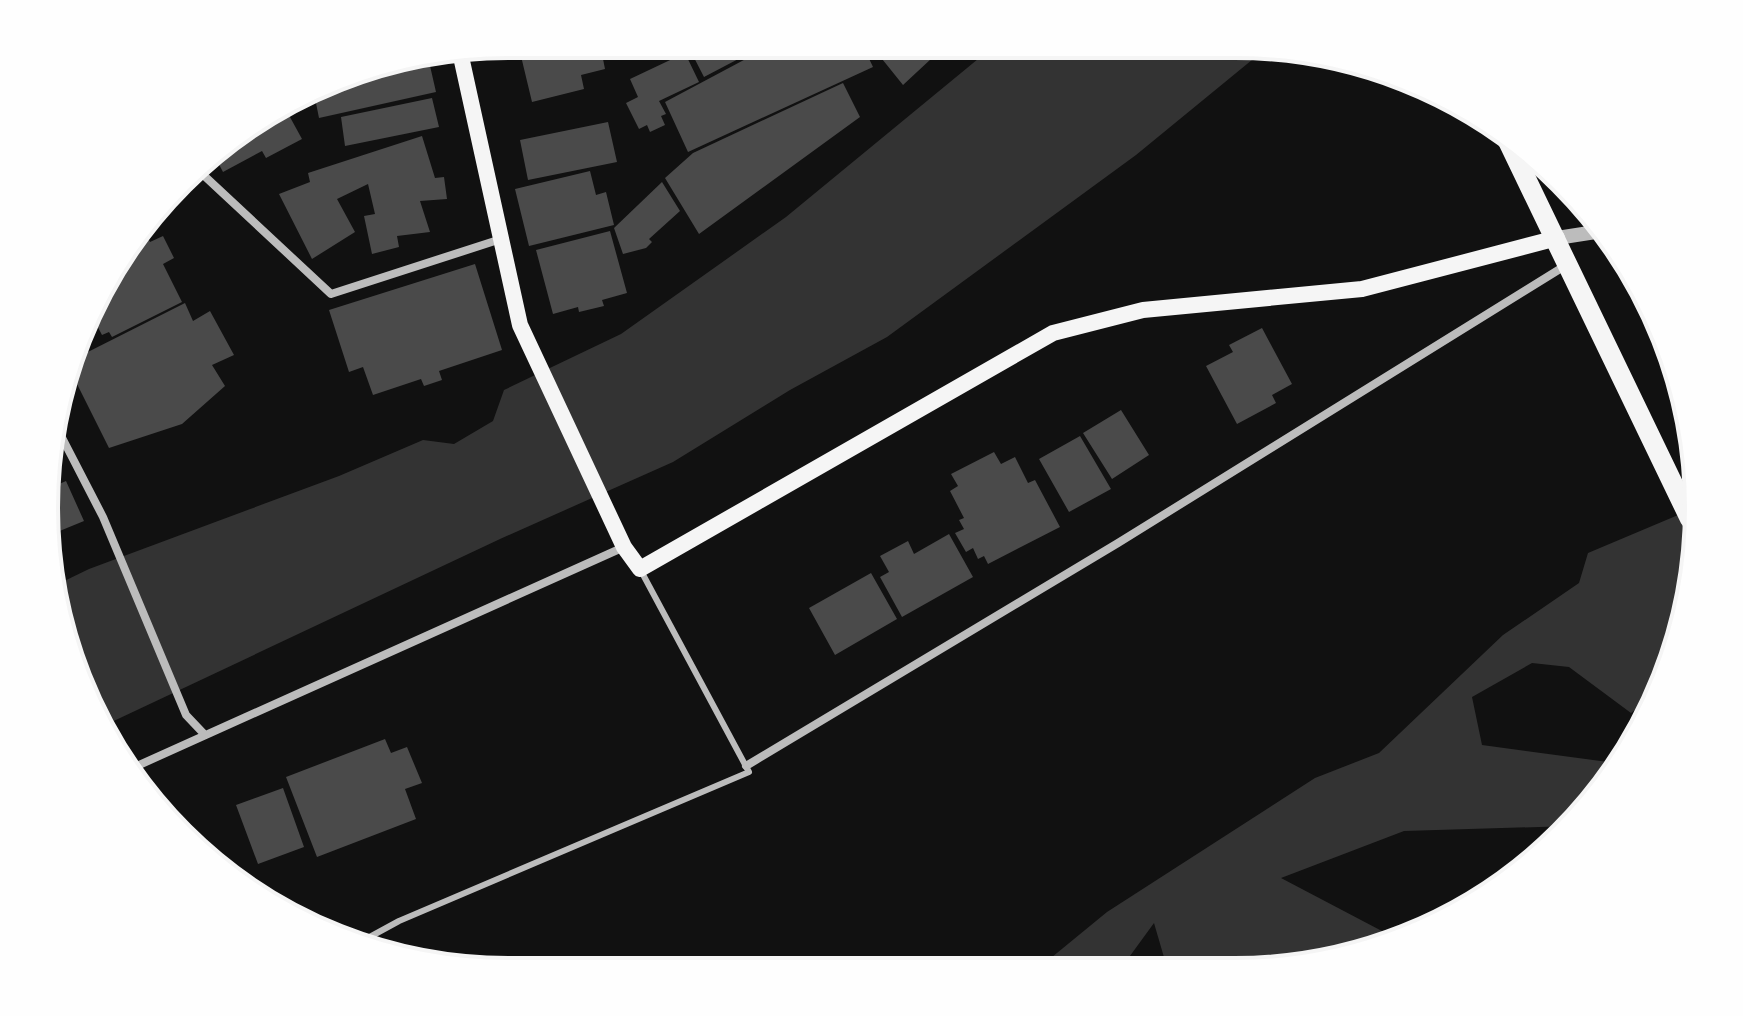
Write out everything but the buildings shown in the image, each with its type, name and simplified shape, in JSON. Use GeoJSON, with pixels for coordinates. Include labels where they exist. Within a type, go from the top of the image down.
{"type":"FeatureCollection","features":[{"type":"Feature","properties":{"kind":"main road"},"geometry":{"type":"LineString","coordinates":[[462,61],[520,325],[624,547],[640,569],[1053,333],[1143,310],[1362,289],[1557,238]]}},
{"type":"Feature","properties":{"kind":"main road"},"geometry":{"type":"LineString","coordinates":[[1516,157],[1685,509]]}},
{"type":"Feature","properties":{"kind":"street"},"geometry":{"type":"LineString","coordinates":[[205,176],[331,294],[501,239]]}},
{"type":"Feature","properties":{"kind":"street"},"geometry":{"type":"LineString","coordinates":[[1557,238],[1591,233]]}},
{"type":"Feature","properties":{"kind":"street"},"geometry":{"type":"LineString","coordinates":[[746,766],[1118,543],[1568,264]]}},
{"type":"Feature","properties":{"kind":"street"},"geometry":{"type":"LineString","coordinates":[[63,440],[103,517],[186,715],[205,735]]}},
{"type":"Feature","properties":{"kind":"street"},"geometry":{"type":"LineString","coordinates":[[139,765],[624,547]]}},
{"type":"Feature","properties":{"kind":"lane"},"geometry":{"type":"LineString","coordinates":[[371,936],[399,921],[749,772],[640,569]]}},
{"type":"Feature","properties":{"kind":"shaded area"},"geometry":{"type":"Polygon","coordinates":[[[979,58],[1254,59],[1136,155],[887,337],[790,390],[673,462],[500,539],[112,722],[82,653],[64,581],[339,476],[423,440],[454,444],[493,421],[504,390],[621,334],[786,217],[979,58]]]}},
{"type":"Feature","properties":{"kind":"shaded area"},"geometry":{"type":"Polygon","coordinates":[[[1685,512],[1681,567],[1670,624],[1639,707],[1631,713],[1569,667],[1532,663],[1472,697],[1482,745],[1606,762],[1552,827],[1404,831],[1281,878],[1384,932],[1351,943],[1264,957],[1164,958],[1154,923],[1128,958],[1051,958],[1107,912],[1315,778],[1379,753],[1503,635],[1579,583],[1588,553],[1685,512]]]}}]}
